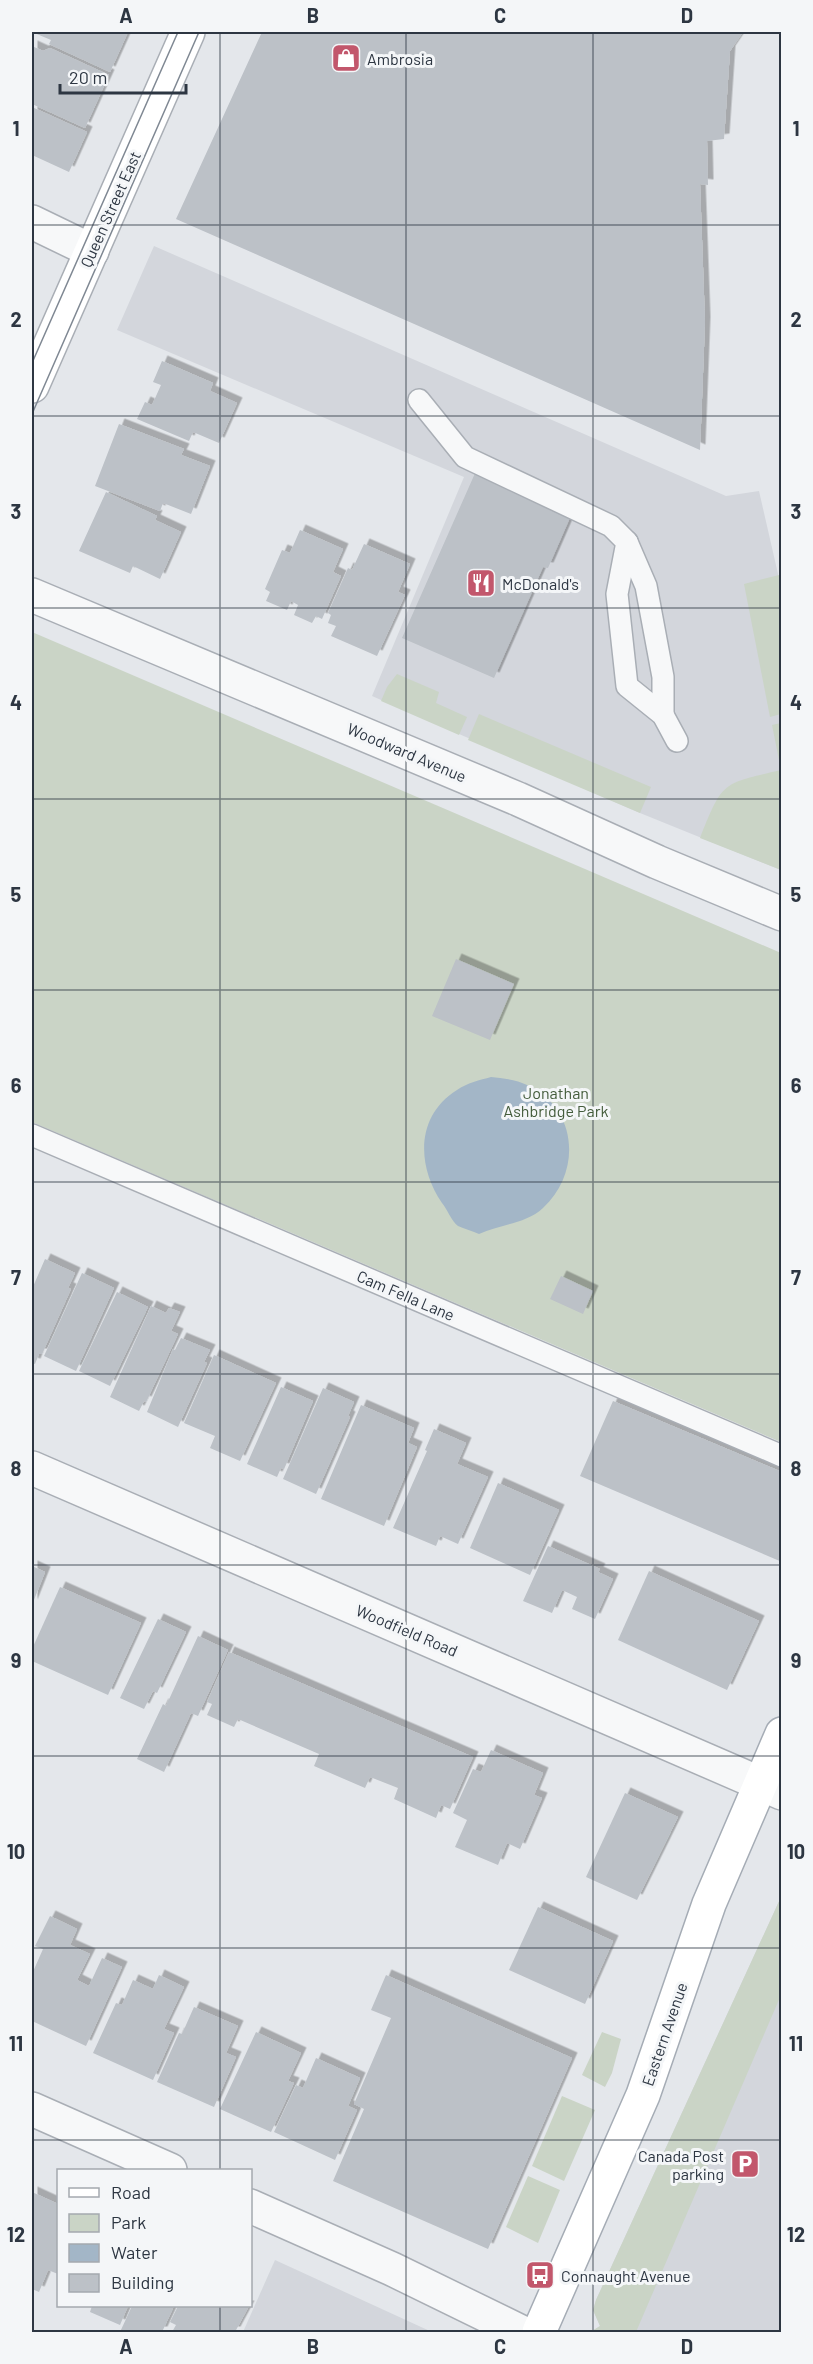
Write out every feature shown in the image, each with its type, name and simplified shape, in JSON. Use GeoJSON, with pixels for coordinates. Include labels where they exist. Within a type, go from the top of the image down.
{"type":"FeatureCollection","features":[{"type":"Feature","properties":{"kind":"main road","name":"Queen Street East"},"geometry":{"type":"LineString","coordinates":[[32,386],[188,32]]}},
{"type":"Feature","properties":{"kind":"main road","name":"Eastern Avenue"},"geometry":{"type":"LineString","coordinates":[[539,2332],[643,2095],[709,1904],[771,1788],[782,1734]]}},
{"type":"Feature","properties":{"kind":"street"},"geometry":{"type":"LineString","coordinates":[[32,222],[92,251]]}},
{"type":"Feature","properties":{"kind":"street","name":"Woodward Avenue"},"geometry":{"type":"LineString","coordinates":[[32,595],[518,799],[657,862],[782,914]]}},
{"type":"Feature","properties":{"kind":"street","name":"Woodfield Road"},"geometry":{"type":"LineString","coordinates":[[32,1468],[771,1788]]}},
{"type":"Feature","properties":{"kind":"street"},"geometry":{"type":"LineString","coordinates":[[32,2109],[168,2169]]}},
{"type":"Feature","properties":{"kind":"street"},"geometry":{"type":"LineString","coordinates":[[252,2207],[392,2269],[520,2332]]}},
{"type":"Feature","properties":{"kind":"lane"},"geometry":{"type":"LineString","coordinates":[[419,400],[465,457],[611,526],[627,542],[646,586],[663,677],[663,715]]}},
{"type":"Feature","properties":{"kind":"lane"},"geometry":{"type":"LineString","coordinates":[[627,542],[617,594],[627,686],[663,715],[677,741]]}},
{"type":"Feature","properties":{"kind":"lane","name":"Cam Fella Lane"},"geometry":{"type":"LineString","coordinates":[[32,1135],[782,1456]]}},
{"type":"Feature","properties":{"kind":"shaded area"},"geometry":{"type":"Polygon","coordinates":[[[154,246],[726,496],[759,491],[781,587],[781,870],[640,813],[372,696],[464,477],[117,330],[154,246]]]}},
{"type":"Feature","properties":{"kind":"shaded area"},"geometry":{"type":"Polygon","coordinates":[[[781,1897],[781,2332],[591,2332],[600,2326],[593,2310],[596,2300],[781,1897]]]}},
{"type":"Feature","properties":{"kind":"shaded area"},"geometry":{"type":"Polygon","coordinates":[[[275,2260],[432,2332],[243,2332],[275,2260]]]}},
{"type":"Feature","properties":{"kind":"green space"},"geometry":{"type":"Polygon","coordinates":[[[779,575],[782,587],[781,714],[770,717],[744,584],[779,575]]]}},
{"type":"Feature","properties":{"kind":"green space","name":"Jonathan Ashbridge Park"},"geometry":{"type":"Polygon","coordinates":[[[32,632],[781,953],[781,1442],[32,1122],[32,632]]]}},
{"type":"Feature","properties":{"kind":"green space"},"geometry":{"type":"Polygon","coordinates":[[[397,674],[439,692],[436,703],[467,717],[459,735],[381,701],[387,687],[397,674]]]}},
{"type":"Feature","properties":{"kind":"green space"},"geometry":{"type":"Polygon","coordinates":[[[479,714],[651,787],[640,813],[468,740],[479,714]]]}},
{"type":"Feature","properties":{"kind":"green space"},"geometry":{"type":"Polygon","coordinates":[[[782,723],[781,870],[700,838],[714,805],[727,788],[746,779],[781,770],[772,725],[782,723]]]}},
{"type":"Feature","properties":{"kind":"green space"},"geometry":{"type":"Polygon","coordinates":[[[781,1897],[781,1995],[636,2332],[592,2331],[600,2326],[593,2310],[596,2300],[781,1897]]]}},
{"type":"Feature","properties":{"kind":"green space"},"geometry":{"type":"Polygon","coordinates":[[[602,2032],[621,2039],[612,2073],[605,2087],[582,2075],[602,2032]]]}},
{"type":"Feature","properties":{"kind":"green space"},"geometry":{"type":"Polygon","coordinates":[[[562,2096],[595,2110],[564,2181],[532,2166],[562,2096]]]}},
{"type":"Feature","properties":{"kind":"green space"},"geometry":{"type":"Polygon","coordinates":[[[528,2176],[560,2190],[538,2243],[506,2227],[528,2176]]]}},
{"type":"Feature","properties":{"kind":"water"},"geometry":{"type":"Polygon","coordinates":[[[491,1077],[523,1083],[544,1095],[556,1109],[565,1125],[569,1142],[569,1159],[556,1193],[543,1208],[521,1221],[479,1234],[458,1226],[442,1203],[428,1174],[424,1143],[433,1114],[443,1101],[465,1085],[491,1077]]]}},
{"type":"Feature","properties":{"kind":"building"},"geometry":{"type":"Polygon","coordinates":[[[32,32],[128,32],[110,72],[49,44],[51,40],[32,32]]]}},
{"type":"Feature","properties":{"kind":"building"},"geometry":{"type":"Polygon","coordinates":[[[262,32],[743,32],[730,51],[724,139],[707,141],[708,185],[700,184],[705,322],[700,450],[176,219],[262,32]]]}},
{"type":"Feature","properties":{"kind":"building"},"geometry":{"type":"Polygon","coordinates":[[[32,46],[43,51],[50,48],[109,75],[85,128],[32,104],[32,46]]]}},
{"type":"Feature","properties":{"kind":"building"},"geometry":{"type":"Polygon","coordinates":[[[32,107],[87,132],[69,172],[32,155],[32,107]]]}},
{"type":"Feature","properties":{"kind":"building"},"geometry":{"type":"Polygon","coordinates":[[[162,361],[213,383],[210,391],[237,403],[219,443],[193,432],[189,441],[137,419],[145,402],[152,405],[161,385],[153,382],[162,361]]]}},
{"type":"Feature","properties":{"kind":"building"},"geometry":{"type":"Polygon","coordinates":[[[119,424],[184,449],[181,455],[210,466],[191,514],[163,503],[160,511],[95,486],[119,424]]]}},
{"type":"Feature","properties":{"kind":"building","name":"McDonald's"},"geometry":{"type":"Polygon","coordinates":[[[476,471],[572,513],[548,568],[543,567],[494,678],[402,638],[476,471]]]}},
{"type":"Feature","properties":{"kind":"building"},"geometry":{"type":"Polygon","coordinates":[[[106,492],[157,516],[155,520],[181,532],[160,579],[133,566],[130,573],[79,551],[106,492]]]}},
{"type":"Feature","properties":{"kind":"building"},"geometry":{"type":"Polygon","coordinates":[[[300,530],[343,549],[333,572],[341,576],[322,619],[316,616],[312,623],[294,615],[298,605],[291,601],[287,610],[266,601],[270,592],[265,589],[282,550],[290,553],[300,530]]]}},
{"type":"Feature","properties":{"kind":"building"},"geometry":{"type":"Polygon","coordinates":[[[364,544],[410,564],[398,592],[405,595],[377,656],[331,636],[336,626],[328,623],[331,615],[328,613],[348,568],[352,570],[364,544]]]}},
{"type":"Feature","properties":{"kind":"building"},"geometry":{"type":"Polygon","coordinates":[[[456,959],[514,984],[490,1040],[432,1016],[456,959]]]}},
{"type":"Feature","properties":{"kind":"building"},"geometry":{"type":"Polygon","coordinates":[[[45,1259],[75,1273],[68,1288],[71,1289],[42,1354],[39,1354],[35,1364],[32,1363],[32,1289],[45,1259]]]}},
{"type":"Feature","properties":{"kind":"building"},"geometry":{"type":"Polygon","coordinates":[[[82,1273],[114,1288],[76,1371],[44,1356],[82,1273]]]}},
{"type":"Feature","properties":{"kind":"building"},"geometry":{"type":"Polygon","coordinates":[[[561,1276],[593,1291],[583,1314],[550,1299],[561,1276]]]}},
{"type":"Feature","properties":{"kind":"building"},"geometry":{"type":"Polygon","coordinates":[[[117,1292],[148,1307],[110,1386],[79,1371],[117,1292]]]}},
{"type":"Feature","properties":{"kind":"building"},"geometry":{"type":"Polygon","coordinates":[[[151,1306],[166,1313],[169,1308],[180,1312],[171,1331],[178,1334],[146,1402],[144,1401],[139,1411],[110,1397],[151,1306]]]}},
{"type":"Feature","properties":{"kind":"building"},"geometry":{"type":"Polygon","coordinates":[[[181,1338],[210,1350],[204,1362],[207,1363],[178,1427],[147,1412],[173,1349],[175,1350],[181,1338]]]}},
{"type":"Feature","properties":{"kind":"building"},"geometry":{"type":"Polygon","coordinates":[[[214,1355],[276,1383],[240,1461],[210,1448],[215,1436],[184,1423],[214,1355]]]}},
{"type":"Feature","properties":{"kind":"building"},"geometry":{"type":"Polygon","coordinates":[[[281,1387],[313,1401],[284,1469],[281,1468],[277,1477],[247,1464],[281,1387]]]}},
{"type":"Feature","properties":{"kind":"building"},"geometry":{"type":"Polygon","coordinates":[[[323,1388],[354,1402],[348,1416],[350,1417],[316,1494],[283,1479],[323,1388]]]}},
{"type":"Feature","properties":{"kind":"building"},"geometry":{"type":"Polygon","coordinates":[[[613,1401],[782,1472],[782,1562],[580,1476],[613,1401]]]}},
{"type":"Feature","properties":{"kind":"building"},"geometry":{"type":"Polygon","coordinates":[[[361,1405],[414,1428],[408,1443],[417,1447],[384,1526],[321,1499],[361,1405]]]}},
{"type":"Feature","properties":{"kind":"building"},"geometry":{"type":"Polygon","coordinates":[[[434,1429],[466,1443],[457,1464],[488,1477],[458,1544],[440,1536],[436,1546],[393,1528],[427,1451],[425,1450],[434,1429]]]}},
{"type":"Feature","properties":{"kind":"building"},"geometry":{"type":"Polygon","coordinates":[[[498,1483],[559,1510],[530,1575],[470,1548],[498,1483]]]}},
{"type":"Feature","properties":{"kind":"building"},"geometry":{"type":"Polygon","coordinates":[[[548,1546],[600,1569],[598,1572],[613,1579],[595,1619],[572,1609],[577,1597],[562,1590],[552,1613],[523,1601],[548,1546]]]}},
{"type":"Feature","properties":{"kind":"building"},"geometry":{"type":"Polygon","coordinates":[[[32,1566],[45,1572],[32,1605],[32,1566]]]}},
{"type":"Feature","properties":{"kind":"building"},"geometry":{"type":"Polygon","coordinates":[[[649,1571],[759,1621],[727,1690],[618,1640],[649,1571]]]}},
{"type":"Feature","properties":{"kind":"building"},"geometry":{"type":"Polygon","coordinates":[[[60,1587],[141,1623],[108,1695],[32,1661],[32,1649],[60,1587]]]}},
{"type":"Feature","properties":{"kind":"building"},"geometry":{"type":"Polygon","coordinates":[[[158,1619],[186,1632],[157,1693],[153,1691],[144,1709],[120,1698],[158,1619]]]}},
{"type":"Feature","properties":{"kind":"building"},"geometry":{"type":"Polygon","coordinates":[[[198,1636],[228,1650],[198,1716],[191,1713],[164,1772],[137,1759],[163,1704],[166,1706],[198,1636]]]}},
{"type":"Feature","properties":{"kind":"building"},"geometry":{"type":"Polygon","coordinates":[[[229,1652],[473,1757],[450,1809],[441,1805],[436,1818],[394,1799],[398,1788],[370,1777],[365,1788],[314,1766],[319,1754],[238,1719],[234,1727],[207,1715],[212,1704],[207,1702],[229,1652]]]}},
{"type":"Feature","properties":{"kind":"building"},"geometry":{"type":"Polygon","coordinates":[[[491,1750],[543,1773],[534,1795],[542,1798],[520,1849],[507,1843],[498,1865],[455,1847],[467,1820],[453,1813],[473,1769],[481,1772],[491,1750]]]}},
{"type":"Feature","properties":{"kind":"building"},"geometry":{"type":"Polygon","coordinates":[[[625,1793],[678,1817],[637,1900],[586,1877],[625,1793]]]}},
{"type":"Feature","properties":{"kind":"building"},"geometry":{"type":"Polygon","coordinates":[[[538,1907],[613,1941],[585,2004],[509,1970],[538,1907]]]}},
{"type":"Feature","properties":{"kind":"building"},"geometry":{"type":"Polygon","coordinates":[[[50,1916],[77,1929],[70,1945],[90,1954],[77,1980],[89,1986],[102,1958],[122,1967],[86,2046],[32,2021],[32,1974],[43,1949],[35,1946],[50,1916]]]}},
{"type":"Feature","properties":{"kind":"building"},"geometry":{"type":"Polygon","coordinates":[[[159,1975],[184,1987],[164,2029],[174,2033],[153,2080],[93,2053],[116,2003],[122,2005],[133,1980],[153,1989],[159,1975]]]}},
{"type":"Feature","properties":{"kind":"building"},"geometry":{"type":"Polygon","coordinates":[[[386,1975],[572,2058],[488,2249],[333,2181],[364,2109],[354,2104],[391,2018],[371,2010],[386,1975]]]}},
{"type":"Feature","properties":{"kind":"building"},"geometry":{"type":"Polygon","coordinates":[[[194,2007],[238,2026],[226,2053],[236,2057],[214,2107],[157,2082],[179,2033],[182,2034],[194,2007]]]}},
{"type":"Feature","properties":{"kind":"building"},"geometry":{"type":"Polygon","coordinates":[[[256,2032],[301,2053],[288,2081],[294,2083],[271,2132],[220,2109],[256,2032]]]}},
{"type":"Feature","properties":{"kind":"building"},"geometry":{"type":"Polygon","coordinates":[[[316,2058],[360,2078],[348,2106],[357,2110],[335,2160],[274,2132],[296,2085],[303,2088],[316,2058]]]}},
{"type":"Feature","properties":{"kind":"building"},"geometry":{"type":"Polygon","coordinates":[[[32,2192],[57,2204],[57,2274],[48,2270],[39,2292],[32,2289],[32,2192]]]}},
{"type":"Feature","properties":{"kind":"building"},"geometry":{"type":"Polygon","coordinates":[[[92,2307],[128,2307],[120,2325],[90,2312],[92,2307]]]}},
{"type":"Feature","properties":{"kind":"building"},"geometry":{"type":"Polygon","coordinates":[[[132,2307],[174,2307],[162,2332],[120,2332],[132,2307]]]}},
{"type":"Feature","properties":{"kind":"building"},"geometry":{"type":"Polygon","coordinates":[[[178,2307],[248,2307],[235,2332],[172,2332],[176,2325],[170,2322],[178,2307]]]}},
{"type":"Feature","properties":{"kind":"tram line"},"geometry":{"type":"LineString","coordinates":[[32,363],[178,32]]}},
{"type":"Feature","properties":{"kind":"tram line"},"geometry":{"type":"LineString","coordinates":[[32,414],[199,32]]}},
{"type":"Feature","properties":{"kind":"place","name":"Ambrosia"},"geometry":{"type":"Point","coordinates":[346,58]}},
{"type":"Feature","properties":{"kind":"place","name":"McDonald's"},"geometry":{"type":"Point","coordinates":[481,583]}},
{"type":"Feature","properties":{"kind":"place","name":"Canada Post parking"},"geometry":{"type":"Point","coordinates":[745,2164]}},
{"type":"Feature","properties":{"kind":"place","name":"Connaught Avenue"},"geometry":{"type":"Point","coordinates":[540,2275]}}]}
